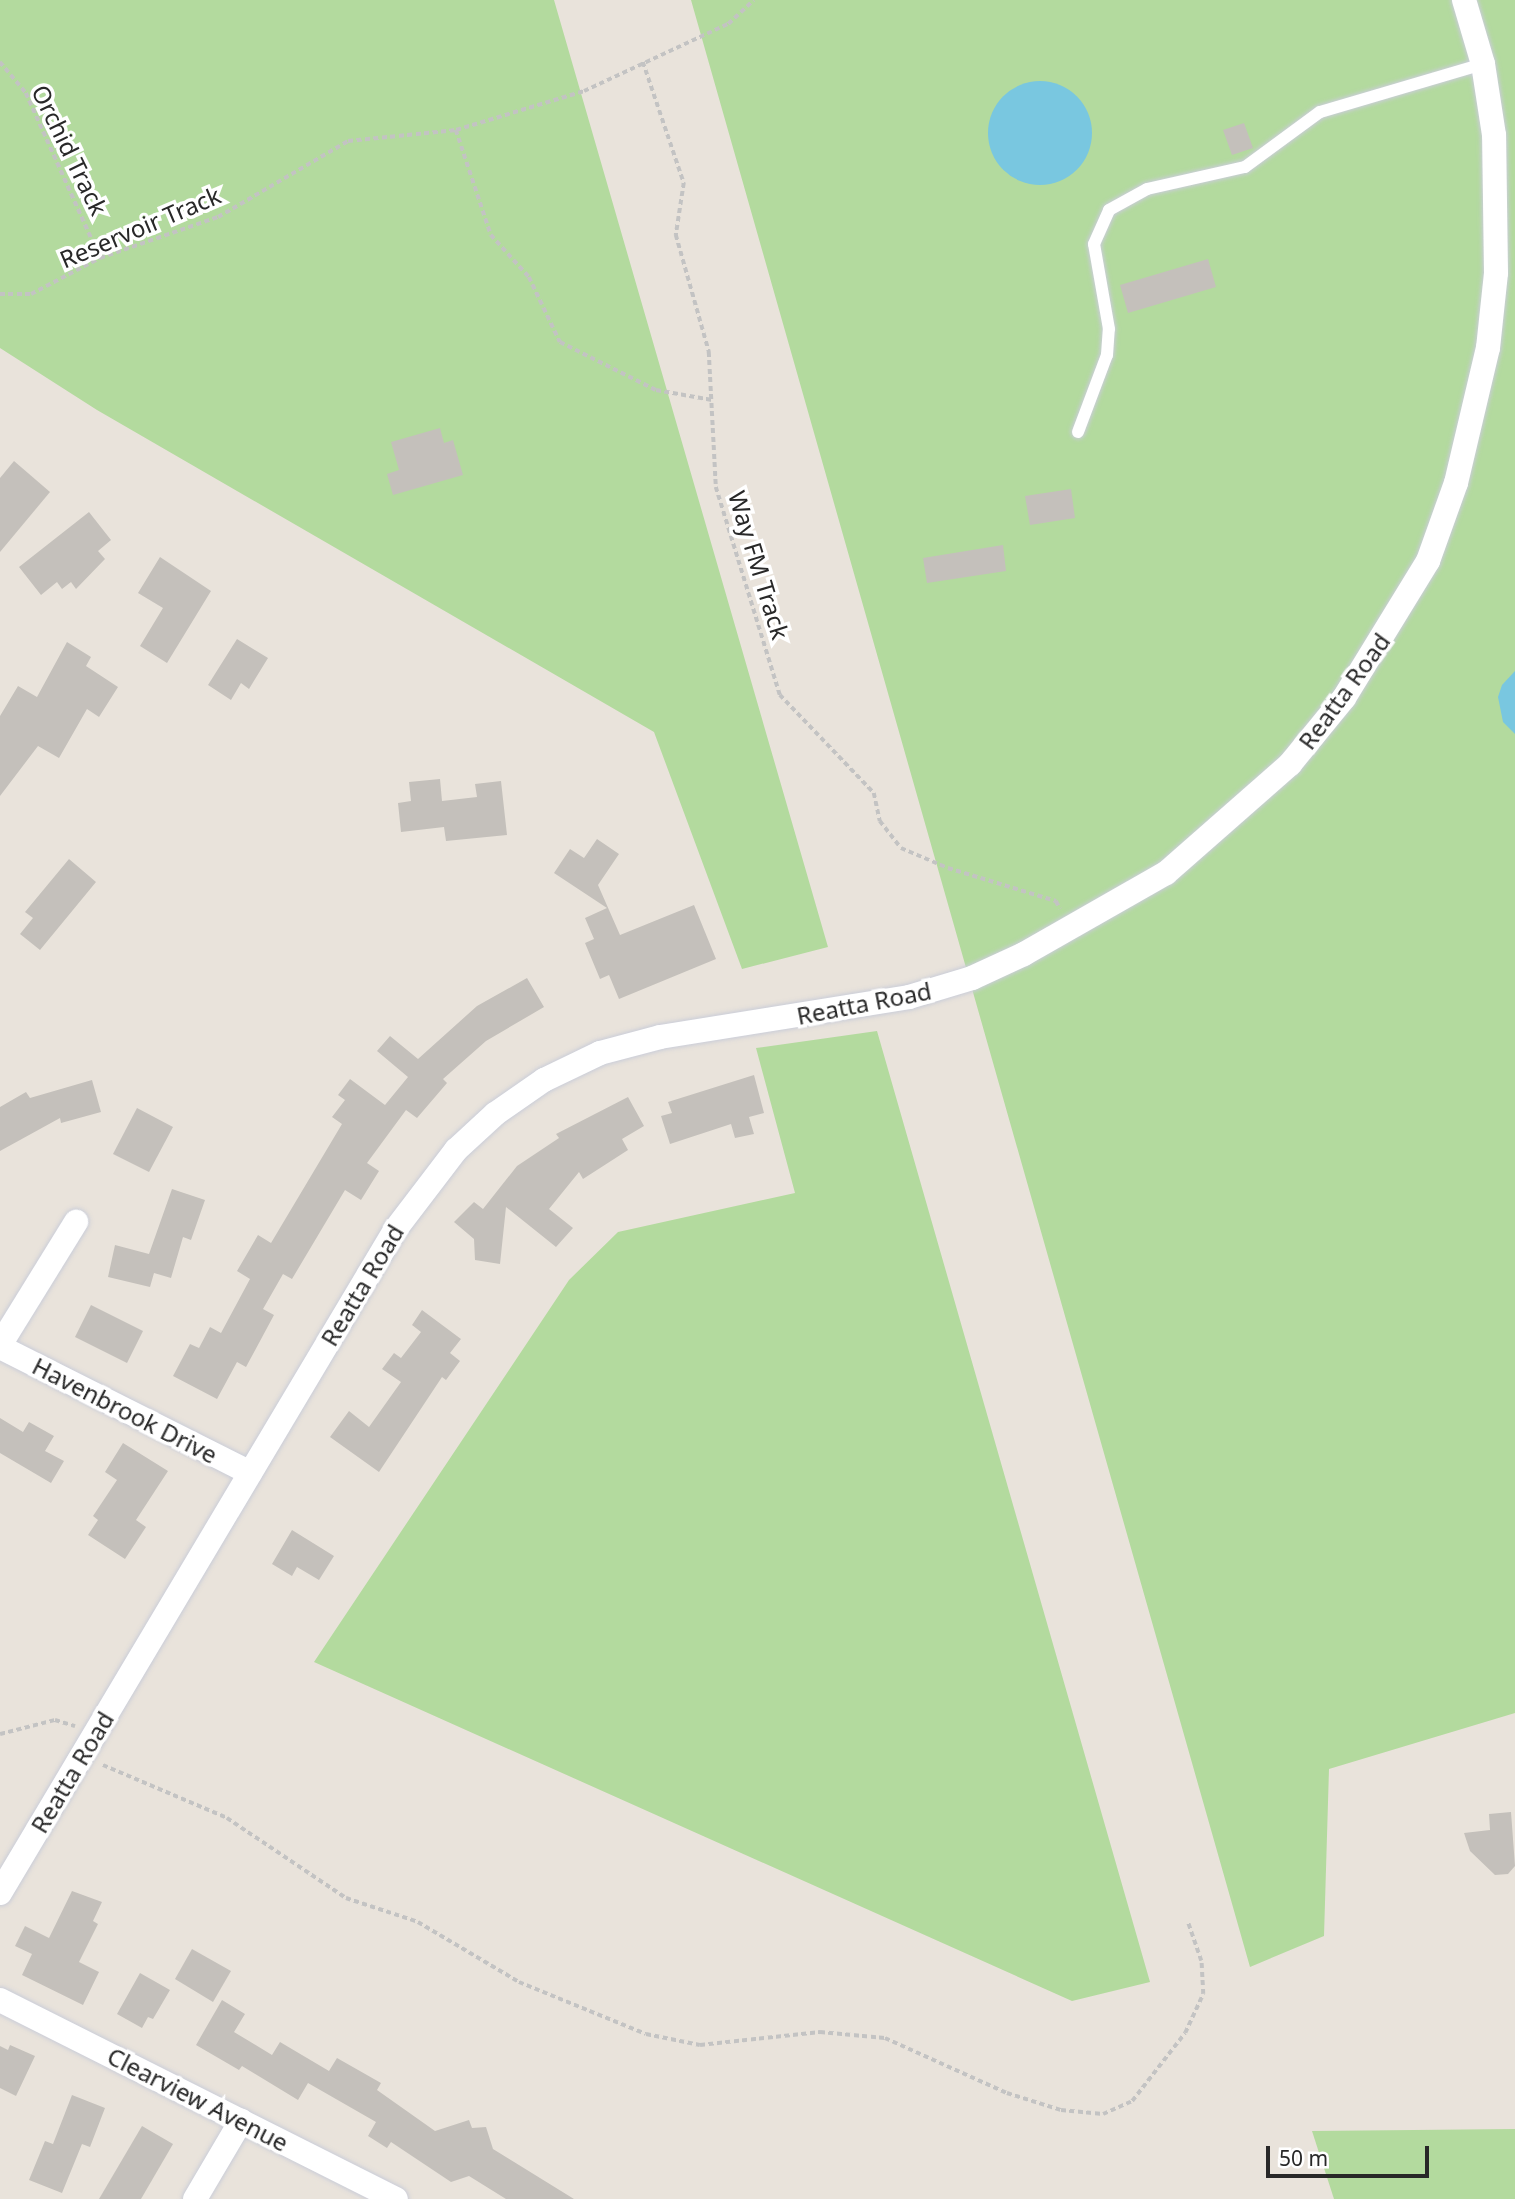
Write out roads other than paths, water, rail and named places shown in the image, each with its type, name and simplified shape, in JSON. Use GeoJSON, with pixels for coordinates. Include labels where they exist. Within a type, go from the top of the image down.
{"type":"FeatureCollection","features":[{"type":"Feature","properties":{"kind":"street","name":"Reatta Road"},"geometry":{"type":"LineString","coordinates":[[0,1893],[422,1190],[495,1114],[544,1080],[600,1054],[660,1037],[909,997],[972,978],[1072,929],[1166,873],[1290,764],[1344,698],[1428,561],[1463,458],[1489,348],[1498,204],[1483,64],[1464,0]]}},
{"type":"Feature","properties":{"kind":"street"},"geometry":{"type":"LineString","coordinates":[[0,1346],[76,1222]]}},
{"type":"Feature","properties":{"kind":"street","name":"Havenbrook Drive"},"geometry":{"type":"LineString","coordinates":[[0,1346],[250,1473]]}},
{"type":"Feature","properties":{"kind":"street","name":"Clearview Avenue"},"geometry":{"type":"LineString","coordinates":[[0,2000],[396,2199]]}},
{"type":"Feature","properties":{"kind":"street"},"geometry":{"type":"LineString","coordinates":[[195,2199],[241,2121]]}},
{"type":"Feature","properties":{"kind":"lane"},"geometry":{"type":"LineString","coordinates":[[1078,432],[1107,355],[1109,330],[1094,244],[1109,210],[1147,189],[1245,167],[1320,112],[1483,64]]}},
{"type":"Feature","properties":{"kind":"water"},"geometry":{"type":"Polygon","coordinates":[[[1040,81],[1060,85],[1077,96],[1088,113],[1092,133],[1088,153],[1077,170],[1060,181],[1040,185],[1020,181],[1003,170],[992,153],[988,133],[992,113],[1003,96],[1020,85],[1040,81]]]}},
{"type":"Feature","properties":{"kind":"water"},"geometry":{"type":"Polygon","coordinates":[[[1515,671],[1515,734],[1503,722],[1498,697],[1502,685],[1515,671]]]}}]}
